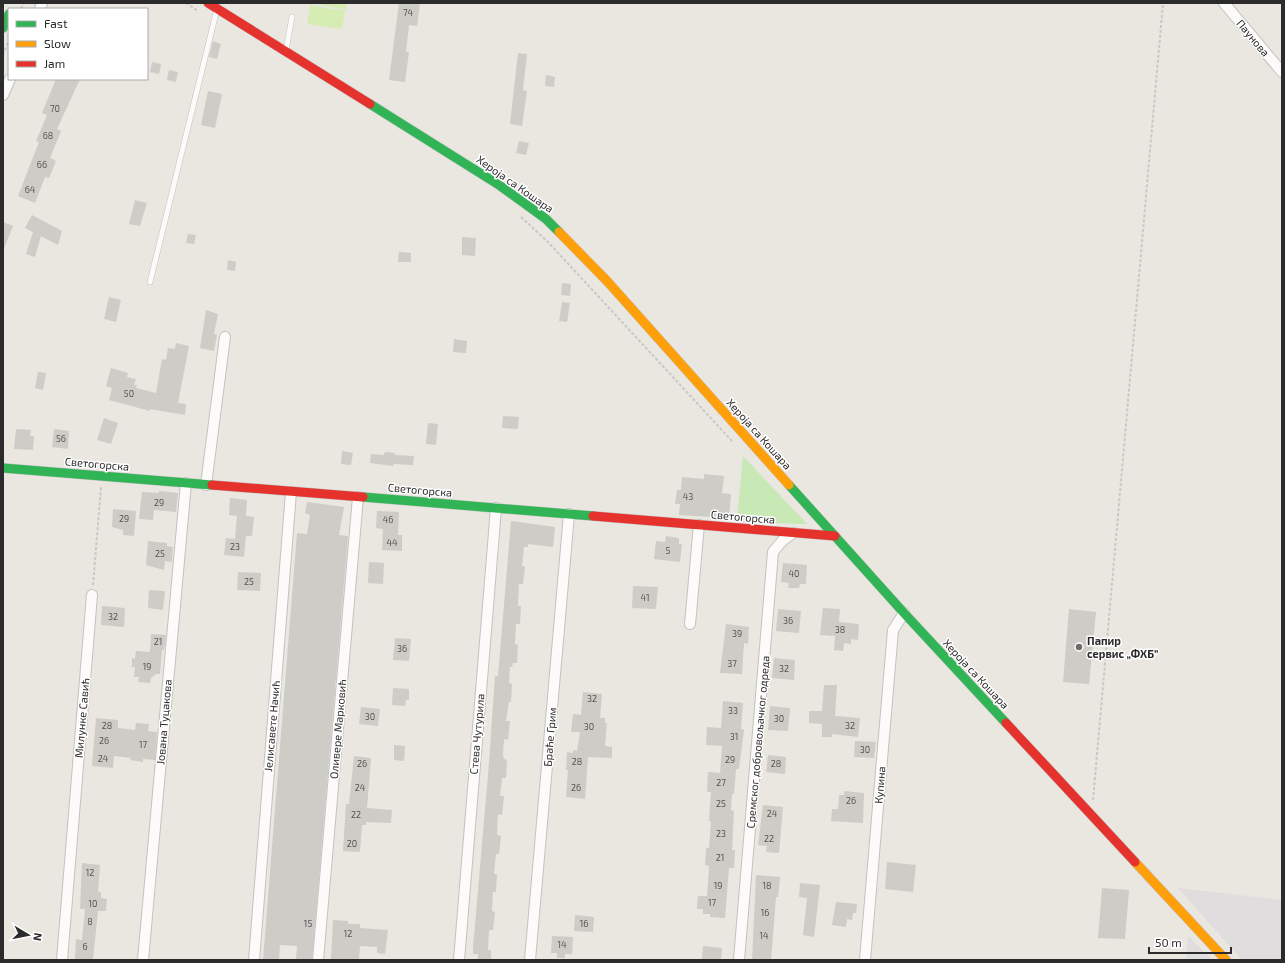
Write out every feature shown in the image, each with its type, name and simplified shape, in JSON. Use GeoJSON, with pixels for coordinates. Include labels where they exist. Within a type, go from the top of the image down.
{"type":"FeatureCollection","features":[{"type":"Feature","properties":{"kind":"street","name":"Хероја са Кошара"},"geometry":{"type":"LineString","coordinates":[[208,3],[499,185],[546,219],[608,281],[904,613],[1226,960]]}},
{"type":"Feature","properties":{"kind":"street","name":"Паунова"},"geometry":{"type":"LineString","coordinates":[[1224,3],[1282,72]]}},
{"type":"Feature","properties":{"kind":"street"},"geometry":{"type":"LineString","coordinates":[[3,28],[8,16]]}},
{"type":"Feature","properties":{"kind":"street"},"geometry":{"type":"LineString","coordinates":[[3,95],[10,80]]}},
{"type":"Feature","properties":{"kind":"street"},"geometry":{"type":"LineString","coordinates":[[206,485],[225,337]]}},
{"type":"Feature","properties":{"kind":"street","name":"Светогорска"},"geometry":{"type":"LineString","coordinates":[[3,468],[835,536]]}},
{"type":"Feature","properties":{"kind":"street","name":"Јована Туцакова"},"geometry":{"type":"LineString","coordinates":[[143,960],[186,483]]}},
{"type":"Feature","properties":{"kind":"street","name":"Јелисавете Начић"},"geometry":{"type":"LineString","coordinates":[[254,960],[291,492]]}},
{"type":"Feature","properties":{"kind":"street","name":"Оливере Марковић"},"geometry":{"type":"LineString","coordinates":[[318,960],[358,497]]}},
{"type":"Feature","properties":{"kind":"street","name":"Стева Чутурила"},"geometry":{"type":"LineString","coordinates":[[459,960],[496,508]]}},
{"type":"Feature","properties":{"kind":"street","name":"Браће Грим"},"geometry":{"type":"LineString","coordinates":[[530,960],[569,514]]}},
{"type":"Feature","properties":{"kind":"street"},"geometry":{"type":"LineString","coordinates":[[690,624],[699,525]]}},
{"type":"Feature","properties":{"kind":"street","name":"Сремског добровољачког одреда"},"geometry":{"type":"LineString","coordinates":[[740,960],[773,552],[782,541],[792,533]]}},
{"type":"Feature","properties":{"kind":"street","name":"Милунке Савић"},"geometry":{"type":"LineString","coordinates":[[62,960],[92,595]]}},
{"type":"Feature","properties":{"kind":"street","name":"Купина"},"geometry":{"type":"LineString","coordinates":[[865,960],[893,630],[904,613]]}},
{"type":"Feature","properties":{"kind":"lane"},"geometry":{"type":"LineString","coordinates":[[150,282],[217,8]]}},
{"type":"Feature","properties":{"kind":"lane"},"geometry":{"type":"LineString","coordinates":[[286,51],[292,17]]}},
{"type":"Feature","properties":{"kind":"path"},"geometry":{"type":"LineString","coordinates":[[186,3],[214,20]]}},
{"type":"Feature","properties":{"kind":"path"},"geometry":{"type":"LineString","coordinates":[[1092,817],[1163,3]]}},
{"type":"Feature","properties":{"kind":"path"},"geometry":{"type":"LineString","coordinates":[[3,54],[8,42]]}},
{"type":"Feature","properties":{"kind":"path"},"geometry":{"type":"LineString","coordinates":[[516,213],[548,242],[732,441]]}},
{"type":"Feature","properties":{"kind":"path"},"geometry":{"type":"LineString","coordinates":[[92,595],[102,476]]}},
{"type":"Feature","properties":{"kind":"shaded area"},"geometry":{"type":"Polygon","coordinates":[[[1178,888],[1282,900],[1282,960],[1242,960],[1178,888]]]}},
{"type":"Feature","properties":{"kind":"shaded area"},"geometry":{"type":"Polygon","coordinates":[[[1188,936],[1212,960],[1186,960],[1188,936]]]}},
{"type":"Feature","properties":{"kind":"green space"},"geometry":{"type":"Polygon","coordinates":[[[311,3],[347,3],[346,10],[311,3]]]}},
{"type":"Feature","properties":{"kind":"green space"},"geometry":{"type":"Polygon","coordinates":[[[310,5],[345,11],[342,29],[307,24],[310,5]]]}},
{"type":"Feature","properties":{"kind":"green space"},"geometry":{"type":"Polygon","coordinates":[[[743,456],[807,524],[760,523],[737,519],[743,456]]]}},
{"type":"Feature","properties":{"kind":"building"},"geometry":{"type":"Polygon","coordinates":[[[399,3],[420,3],[417,26],[409,25],[406,52],[409,52],[405,82],[389,80],[399,3]]]}},
{"type":"Feature","properties":{"kind":"building"},"geometry":{"type":"Polygon","coordinates":[[[213,41],[221,44],[217,59],[209,57],[213,41]]]}},
{"type":"Feature","properties":{"kind":"building"},"geometry":{"type":"Polygon","coordinates":[[[518,53],[527,54],[523,90],[527,91],[522,126],[510,124],[518,53]]]}},
{"type":"Feature","properties":{"kind":"building"},"geometry":{"type":"Polygon","coordinates":[[[152,62],[161,64],[159,74],[150,72],[152,62]]]}},
{"type":"Feature","properties":{"kind":"building"},"geometry":{"type":"Polygon","coordinates":[[[169,70],[178,72],[176,82],[167,80],[169,70]]]}},
{"type":"Feature","properties":{"kind":"building"},"geometry":{"type":"Polygon","coordinates":[[[546,75],[555,77],[554,87],[545,86],[546,75]]]}},
{"type":"Feature","properties":{"kind":"building"},"geometry":{"type":"Polygon","coordinates":[[[56,80],[80,80],[57,129],[61,131],[50,158],[56,161],[49,178],[45,177],[35,203],[18,196],[39,142],[36,141],[47,115],[42,113],[56,80]]]}},
{"type":"Feature","properties":{"kind":"building"},"geometry":{"type":"Polygon","coordinates":[[[208,91],[222,94],[215,128],[201,125],[208,91]]]}},
{"type":"Feature","properties":{"kind":"building"},"geometry":{"type":"Polygon","coordinates":[[[519,141],[529,143],[526,155],[516,153],[519,141]]]}},
{"type":"Feature","properties":{"kind":"building"},"geometry":{"type":"Polygon","coordinates":[[[135,200],[147,203],[140,226],[129,224],[135,200]]]}},
{"type":"Feature","properties":{"kind":"building"},"geometry":{"type":"Polygon","coordinates":[[[32,215],[62,231],[58,245],[41,236],[35,257],[26,254],[33,232],[25,228],[32,215]]]}},
{"type":"Feature","properties":{"kind":"building"},"geometry":{"type":"Polygon","coordinates":[[[3,222],[13,226],[3,251],[3,222]]]}},
{"type":"Feature","properties":{"kind":"building"},"geometry":{"type":"Polygon","coordinates":[[[188,234],[196,235],[194,244],[186,243],[188,234]]]}},
{"type":"Feature","properties":{"kind":"building"},"geometry":{"type":"Polygon","coordinates":[[[462,237],[476,238],[475,256],[462,255],[462,237]]]}},
{"type":"Feature","properties":{"kind":"building"},"geometry":{"type":"Polygon","coordinates":[[[399,252],[411,253],[411,262],[398,262],[399,252]]]}},
{"type":"Feature","properties":{"kind":"building"},"geometry":{"type":"Polygon","coordinates":[[[228,260],[236,262],[235,271],[227,270],[228,260]]]}},
{"type":"Feature","properties":{"kind":"building"},"geometry":{"type":"Polygon","coordinates":[[[562,283],[571,284],[570,296],[561,295],[562,283]]]}},
{"type":"Feature","properties":{"kind":"building"},"geometry":{"type":"Polygon","coordinates":[[[109,297],[121,300],[116,322],[104,319],[109,297]]]}},
{"type":"Feature","properties":{"kind":"building"},"geometry":{"type":"Polygon","coordinates":[[[562,302],[570,303],[567,322],[559,321],[562,302]]]}},
{"type":"Feature","properties":{"kind":"building"},"geometry":{"type":"Polygon","coordinates":[[[206,310],[218,314],[214,334],[217,335],[214,351],[200,348],[206,310]]]}},
{"type":"Feature","properties":{"kind":"building"},"geometry":{"type":"Polygon","coordinates":[[[454,339],[467,341],[466,353],[453,352],[454,339]]]}},
{"type":"Feature","properties":{"kind":"building"},"geometry":{"type":"Polygon","coordinates":[[[176,343],[189,346],[178,403],[186,404],[185,415],[150,409],[150,411],[109,400],[112,388],[106,386],[111,368],[128,373],[127,377],[136,379],[134,385],[137,385],[136,388],[156,393],[162,359],[166,360],[168,348],[175,349],[176,343]]]}},
{"type":"Feature","properties":{"kind":"building"},"geometry":{"type":"Polygon","coordinates":[[[38,372],[46,373],[43,390],[35,388],[38,372]]]}},
{"type":"Feature","properties":{"kind":"building"},"geometry":{"type":"Polygon","coordinates":[[[503,416],[519,417],[518,429],[502,428],[503,416]]]}},
{"type":"Feature","properties":{"kind":"building"},"geometry":{"type":"Polygon","coordinates":[[[104,418],[118,423],[111,444],[97,440],[104,418]]]}},
{"type":"Feature","properties":{"kind":"building"},"geometry":{"type":"Polygon","coordinates":[[[428,423],[438,424],[436,445],[426,444],[428,423]]]}},
{"type":"Feature","properties":{"kind":"building"},"geometry":{"type":"Polygon","coordinates":[[[16,429],[31,430],[30,436],[34,436],[33,450],[14,449],[16,429]]]}},
{"type":"Feature","properties":{"kind":"building"},"geometry":{"type":"Polygon","coordinates":[[[54,429],[69,431],[68,449],[52,447],[54,429]]]}},
{"type":"Feature","properties":{"kind":"building"},"geometry":{"type":"Polygon","coordinates":[[[342,451],[353,453],[351,465],[341,464],[342,451]]]}},
{"type":"Feature","properties":{"kind":"building"},"geometry":{"type":"Polygon","coordinates":[[[385,452],[395,453],[395,455],[414,456],[413,465],[394,464],[393,466],[370,463],[371,454],[384,455],[385,452]]]}},
{"type":"Feature","properties":{"kind":"building"},"geometry":{"type":"Polygon","coordinates":[[[704,474],[724,476],[722,493],[731,494],[729,518],[679,515],[680,504],[675,504],[677,490],[681,490],[682,477],[704,479],[704,474]]]}},
{"type":"Feature","properties":{"kind":"building"},"geometry":{"type":"Polygon","coordinates":[[[159,491],[178,493],[176,512],[154,510],[153,520],[139,519],[142,492],[159,493],[159,491]]]}},
{"type":"Feature","properties":{"kind":"building"},"geometry":{"type":"Polygon","coordinates":[[[230,498],[247,500],[246,516],[254,517],[252,536],[246,536],[244,557],[224,555],[226,538],[235,539],[237,516],[229,515],[230,498]]]}},
{"type":"Feature","properties":{"kind":"building"},"geometry":{"type":"Polygon","coordinates":[[[307,502],[344,507],[339,535],[348,536],[312,960],[296,960],[297,946],[280,945],[279,960],[263,960],[297,533],[307,534],[310,515],[305,513],[307,502]]]}},
{"type":"Feature","properties":{"kind":"building"},"geometry":{"type":"Polygon","coordinates":[[[113,509],[136,511],[134,536],[123,535],[123,530],[112,527],[113,509]]]}},
{"type":"Feature","properties":{"kind":"building"},"geometry":{"type":"Polygon","coordinates":[[[377,511],[399,512],[398,535],[402,535],[402,551],[382,550],[383,529],[376,528],[377,511]]]}},
{"type":"Feature","properties":{"kind":"building"},"geometry":{"type":"Polygon","coordinates":[[[511,521],[555,527],[553,547],[528,544],[528,547],[524,547],[522,566],[525,566],[523,584],[519,584],[518,602],[518,606],[521,606],[520,624],[516,624],[515,644],[518,645],[517,663],[513,663],[512,667],[510,667],[509,683],[512,684],[511,702],[509,702],[506,721],[510,721],[508,740],[504,739],[503,755],[504,759],[507,760],[506,778],[502,778],[500,796],[504,796],[502,815],[498,814],[497,835],[501,836],[499,854],[496,854],[494,874],[497,874],[496,892],[493,892],[492,911],[495,912],[493,930],[489,930],[488,950],[491,950],[491,960],[478,960],[478,954],[473,954],[473,948],[495,676],[498,676],[511,521]]]}},
{"type":"Feature","properties":{"kind":"building"},"geometry":{"type":"Polygon","coordinates":[[[666,536],[679,538],[679,544],[682,544],[680,562],[654,559],[656,541],[665,542],[666,536]]]}},
{"type":"Feature","properties":{"kind":"building"},"geometry":{"type":"Polygon","coordinates":[[[148,541],[167,543],[167,546],[173,547],[172,562],[165,561],[164,570],[146,565],[148,541]]]}},
{"type":"Feature","properties":{"kind":"building"},"geometry":{"type":"Polygon","coordinates":[[[369,562],[384,563],[383,584],[368,583],[369,562]]]}},
{"type":"Feature","properties":{"kind":"building"},"geometry":{"type":"Polygon","coordinates":[[[783,563],[807,565],[806,584],[800,584],[799,588],[788,588],[789,583],[781,582],[783,563]]]}},
{"type":"Feature","properties":{"kind":"building"},"geometry":{"type":"Polygon","coordinates":[[[238,572],[261,573],[260,591],[237,590],[238,572]]]}},
{"type":"Feature","properties":{"kind":"building"},"geometry":{"type":"Polygon","coordinates":[[[633,586],[658,587],[656,609],[632,608],[633,586]]]}},
{"type":"Feature","properties":{"kind":"building"},"geometry":{"type":"Polygon","coordinates":[[[149,590],[165,591],[163,610],[148,608],[149,590]]]}},
{"type":"Feature","properties":{"kind":"building"},"geometry":{"type":"Polygon","coordinates":[[[102,606],[125,608],[124,627],[101,625],[102,606]]]}},
{"type":"Feature","properties":{"kind":"building"},"geometry":{"type":"Polygon","coordinates":[[[823,608],[840,609],[839,622],[859,624],[858,640],[851,639],[851,644],[844,643],[843,651],[834,650],[835,636],[820,635],[823,608]]]}},
{"type":"Feature","properties":{"kind":"building"},"geometry":{"type":"Polygon","coordinates":[[[778,609],[801,611],[799,633],[776,631],[778,609]]]}},
{"type":"Feature","properties":{"kind":"building","name":"Папир сервис „ФХБ”"},"geometry":{"type":"Polygon","coordinates":[[[1069,609],[1096,612],[1089,684],[1063,682],[1069,609]]]}},
{"type":"Feature","properties":{"kind":"building"},"geometry":{"type":"Polygon","coordinates":[[[726,624],[749,627],[748,644],[744,643],[742,674],[720,673],[726,624]]]}},
{"type":"Feature","properties":{"kind":"building"},"geometry":{"type":"Polygon","coordinates":[[[151,634],[166,635],[164,650],[162,650],[160,674],[156,674],[151,678],[150,683],[138,682],[139,677],[134,677],[135,667],[132,667],[132,658],[135,659],[136,651],[150,652],[151,634]]]}},
{"type":"Feature","properties":{"kind":"building"},"geometry":{"type":"Polygon","coordinates":[[[395,638],[411,639],[409,661],[393,660],[395,638]]]}},
{"type":"Feature","properties":{"kind":"building"},"geometry":{"type":"Polygon","coordinates":[[[774,658],[795,660],[794,680],[772,678],[774,658]]]}},
{"type":"Feature","properties":{"kind":"building"},"geometry":{"type":"Polygon","coordinates":[[[824,685],[837,685],[835,716],[860,718],[858,737],[832,734],[832,737],[822,737],[822,724],[809,723],[809,711],[822,711],[824,685]]]}},
{"type":"Feature","properties":{"kind":"building"},"geometry":{"type":"Polygon","coordinates":[[[393,688],[409,689],[409,700],[406,700],[405,706],[392,705],[393,688]]]}},
{"type":"Feature","properties":{"kind":"building"},"geometry":{"type":"Polygon","coordinates":[[[583,692],[602,694],[600,718],[605,718],[605,723],[607,723],[605,746],[612,747],[612,758],[588,757],[585,799],[566,797],[568,770],[566,770],[567,752],[573,753],[573,750],[577,751],[580,732],[571,732],[573,714],[581,715],[583,692]]]}},
{"type":"Feature","properties":{"kind":"building"},"geometry":{"type":"Polygon","coordinates":[[[723,701],[743,703],[741,729],[744,730],[739,769],[736,769],[734,794],[732,794],[731,810],[734,811],[732,850],[735,850],[734,868],[729,868],[725,918],[710,917],[710,914],[703,914],[703,909],[697,909],[698,896],[707,896],[709,866],[705,865],[706,848],[709,848],[711,821],[709,821],[711,792],[707,792],[708,772],[720,773],[722,746],[706,745],[707,727],[721,728],[723,701]]]}},
{"type":"Feature","properties":{"kind":"building"},"geometry":{"type":"Polygon","coordinates":[[[770,706],[790,708],[788,731],[768,730],[770,706]]]}},
{"type":"Feature","properties":{"kind":"building"},"geometry":{"type":"Polygon","coordinates":[[[361,707],[380,709],[378,726],[359,724],[361,707]]]}},
{"type":"Feature","properties":{"kind":"building"},"geometry":{"type":"Polygon","coordinates":[[[96,718],[118,720],[118,728],[135,730],[136,723],[149,724],[148,731],[157,732],[155,760],[143,759],[143,762],[130,760],[131,758],[114,756],[113,768],[92,766],[96,718]]]}},
{"type":"Feature","properties":{"kind":"building"},"geometry":{"type":"Polygon","coordinates":[[[855,741],[876,742],[874,758],[854,757],[855,741]]]}},
{"type":"Feature","properties":{"kind":"building"},"geometry":{"type":"Polygon","coordinates":[[[394,745],[405,746],[404,761],[394,760],[394,745]]]}},
{"type":"Feature","properties":{"kind":"building"},"geometry":{"type":"Polygon","coordinates":[[[768,755],[786,757],[785,774],[766,772],[768,755]]]}},
{"type":"Feature","properties":{"kind":"building"},"geometry":{"type":"Polygon","coordinates":[[[354,756],[371,758],[367,808],[392,810],[391,823],[366,822],[366,825],[362,825],[360,852],[343,851],[346,804],[349,804],[354,756]]]}},
{"type":"Feature","properties":{"kind":"building"},"geometry":{"type":"Polygon","coordinates":[[[844,791],[864,793],[863,823],[831,821],[832,809],[838,809],[839,795],[844,795],[844,791]]]}},
{"type":"Feature","properties":{"kind":"building"},"geometry":{"type":"Polygon","coordinates":[[[763,805],[783,807],[779,853],[766,852],[767,846],[758,845],[763,805]]]}},
{"type":"Feature","properties":{"kind":"building"},"geometry":{"type":"Polygon","coordinates":[[[887,862],[916,865],[913,892],[885,889],[887,862]]]}},
{"type":"Feature","properties":{"kind":"building"},"geometry":{"type":"Polygon","coordinates":[[[82,863],[100,865],[98,892],[101,892],[101,898],[107,899],[106,911],[98,911],[93,960],[75,960],[76,939],[82,940],[85,909],[80,909],[82,863]]]}},
{"type":"Feature","properties":{"kind":"building"},"geometry":{"type":"Polygon","coordinates":[[[756,875],[780,877],[778,897],[776,897],[771,960],[752,960],[756,875]]]}},
{"type":"Feature","properties":{"kind":"building"},"geometry":{"type":"Polygon","coordinates":[[[800,883],[820,885],[814,937],[803,935],[807,898],[799,897],[800,883]]]}},
{"type":"Feature","properties":{"kind":"building"},"geometry":{"type":"Polygon","coordinates":[[[1102,888],[1129,890],[1125,939],[1098,938],[1102,888]]]}},
{"type":"Feature","properties":{"kind":"building"},"geometry":{"type":"Polygon","coordinates":[[[836,902],[857,904],[856,913],[853,913],[852,920],[847,919],[846,927],[832,925],[836,902]]]}},
{"type":"Feature","properties":{"kind":"building"},"geometry":{"type":"Polygon","coordinates":[[[575,915],[594,917],[593,932],[574,931],[575,915]]]}},
{"type":"Feature","properties":{"kind":"building"},"geometry":{"type":"Polygon","coordinates":[[[333,920],[348,921],[348,924],[360,924],[360,928],[388,930],[385,954],[377,953],[377,947],[360,946],[359,960],[331,960],[333,920]]]}},
{"type":"Feature","properties":{"kind":"building"},"geometry":{"type":"Polygon","coordinates":[[[552,936],[573,937],[572,954],[565,954],[565,958],[557,958],[557,953],[551,953],[552,936]]]}},
{"type":"Feature","properties":{"kind":"building"},"geometry":{"type":"Polygon","coordinates":[[[703,946],[722,948],[721,960],[702,960],[703,946]]]}},
{"type":"Feature","properties":{"kind":"traffic: fast"},"geometry":{"type":"LineString","coordinates":[[3,28],[8,16]]}},
{"type":"Feature","properties":{"kind":"traffic: fast"},"geometry":{"type":"LineString","coordinates":[[370,104],[499,185],[546,219],[559,232]]}},
{"type":"Feature","properties":{"kind":"traffic: fast"},"geometry":{"type":"LineString","coordinates":[[3,468],[212,485]]}},
{"type":"Feature","properties":{"kind":"traffic: fast"},"geometry":{"type":"LineString","coordinates":[[789,485],[904,613],[1006,723]]}},
{"type":"Feature","properties":{"kind":"traffic: fast"},"geometry":{"type":"LineString","coordinates":[[363,497],[593,516]]}},
{"type":"Feature","properties":{"kind":"traffic: slow"},"geometry":{"type":"LineString","coordinates":[[559,232],[607,281],[789,485]]}},
{"type":"Feature","properties":{"kind":"traffic: slow"},"geometry":{"type":"LineString","coordinates":[[1135,862],[1226,960]]}},
{"type":"Feature","properties":{"kind":"traffic: jam"},"geometry":{"type":"LineString","coordinates":[[208,3],[370,104]]}},
{"type":"Feature","properties":{"kind":"traffic: jam"},"geometry":{"type":"LineString","coordinates":[[212,485],[363,497]]}},
{"type":"Feature","properties":{"kind":"traffic: jam"},"geometry":{"type":"LineString","coordinates":[[593,516],[835,536]]}},
{"type":"Feature","properties":{"kind":"traffic: jam"},"geometry":{"type":"LineString","coordinates":[[1006,723],[1135,862]]}},
{"type":"Feature","properties":{"kind":"place","name":"Папир сервис „ФХБ”"},"geometry":{"type":"Point","coordinates":[1079,647]}}]}
